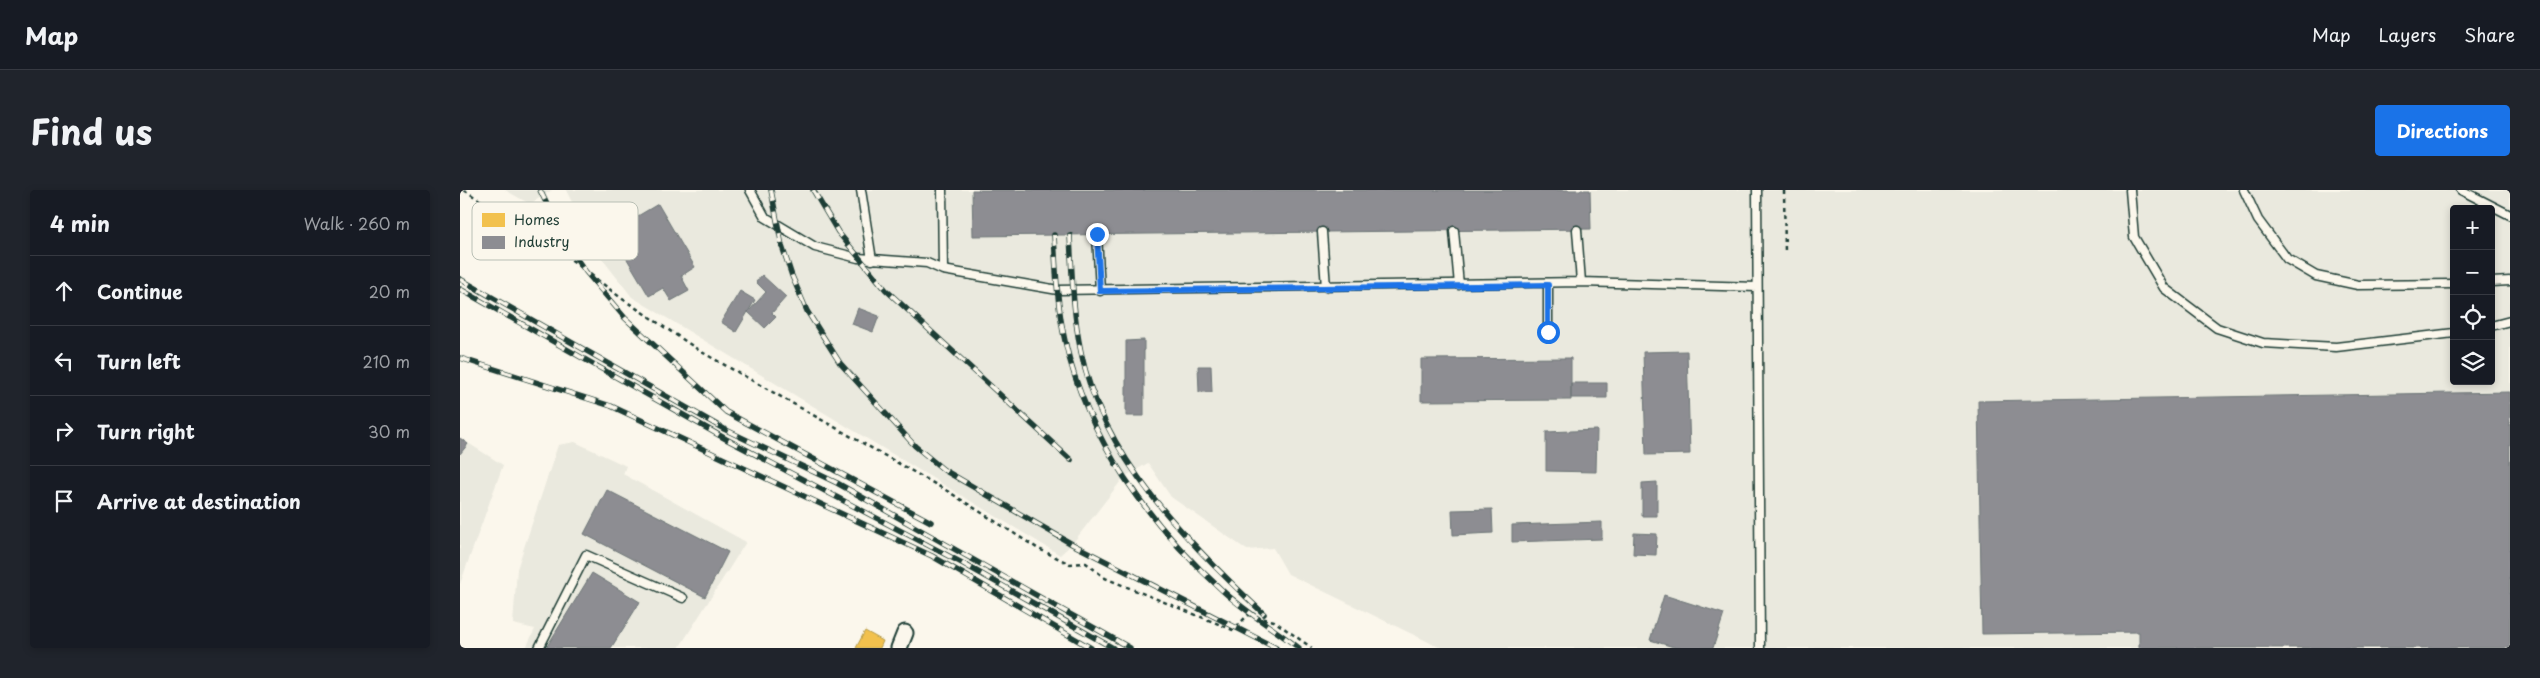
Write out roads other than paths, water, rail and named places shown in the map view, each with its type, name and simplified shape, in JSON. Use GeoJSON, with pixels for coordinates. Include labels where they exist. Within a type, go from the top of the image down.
{"type":"FeatureCollection","features":[{"type":"Feature","properties":{"kind":"street"},"geometry":{"type":"LineString","coordinates":[[898,648],[905,633]]}},
{"type":"Feature","properties":{"kind":"lane"},"geometry":{"type":"LineString","coordinates":[[750,190],[765,217],[815,247],[872,260],[927,264],[943,270],[1058,290],[1548,285],[1581,282],[1757,288]]}},
{"type":"Feature","properties":{"kind":"lane"},"geometry":{"type":"LineString","coordinates":[[860,190],[872,260]]}},
{"type":"Feature","properties":{"kind":"lane"},"geometry":{"type":"LineString","coordinates":[[942,190],[943,270]]}},
{"type":"Feature","properties":{"kind":"lane"},"geometry":{"type":"LineString","coordinates":[[1757,190],[1760,648]]}},
{"type":"Feature","properties":{"kind":"lane"},"geometry":{"type":"LineString","coordinates":[[2130,190],[2134,237],[2164,288],[2217,328],[2263,343],[2336,347],[2450,333]]}},
{"type":"Feature","properties":{"kind":"lane"},"geometry":{"type":"LineString","coordinates":[[2244,190],[2258,220],[2288,259],[2316,276],[2358,285],[2450,284]]}},
{"type":"Feature","properties":{"kind":"lane"},"geometry":{"type":"LineString","coordinates":[[2461,190],[2510,215]]}},
{"type":"Feature","properties":{"kind":"lane"},"geometry":{"type":"LineString","coordinates":[[1577,230],[1581,282]]}},
{"type":"Feature","properties":{"kind":"lane"},"geometry":{"type":"LineString","coordinates":[[1454,231],[1459,285]]}},
{"type":"Feature","properties":{"kind":"lane"},"geometry":{"type":"LineString","coordinates":[[1322,232],[1326,287]]}},
{"type":"Feature","properties":{"kind":"lane"},"geometry":{"type":"LineString","coordinates":[[1097,234],[1100,291]]}},
{"type":"Feature","properties":{"kind":"lane"},"geometry":{"type":"LineString","coordinates":[[2495,282],[2510,280]]}},
{"type":"Feature","properties":{"kind":"lane"},"geometry":{"type":"LineString","coordinates":[[1548,285],[1548,332]]}},
{"type":"Feature","properties":{"kind":"lane"},"geometry":{"type":"LineString","coordinates":[[2495,325],[2510,321]]}},
{"type":"Feature","properties":{"kind":"lane"},"geometry":{"type":"LineString","coordinates":[[539,648],[586,555],[683,598]]}},
{"type":"Feature","properties":{"kind":"railway"},"geometry":{"type":"LineString","coordinates":[[540,190],[546,202]]}},
{"type":"Feature","properties":{"kind":"railway"},"geometry":{"type":"LineString","coordinates":[[771,190],[782,246],[807,311],[840,363],[915,446],[944,470],[1072,544],[1276,648]]}},
{"type":"Feature","properties":{"kind":"railway"},"geometry":{"type":"LineString","coordinates":[[813,190],[838,232],[886,290],[1071,460]]}},
{"type":"Feature","properties":{"kind":"railway"},"geometry":{"type":"LineString","coordinates":[[1054,235],[1056,275],[1065,341],[1075,377],[1105,446],[1124,478],[1146,508],[1196,565],[1232,599],[1299,648]]}},
{"type":"Feature","properties":{"kind":"railway"},"geometry":{"type":"LineString","coordinates":[[1070,235],[1078,338],[1092,391],[1108,427],[1128,463],[1152,496],[1207,558],[1264,614]]}},
{"type":"Feature","properties":{"kind":"railway"},"geometry":{"type":"LineString","coordinates":[[577,260],[625,318],[726,412],[931,522]]}},
{"type":"Feature","properties":{"kind":"railway"},"geometry":{"type":"LineString","coordinates":[[460,279],[724,429],[837,483],[1130,648]]}},
{"type":"Feature","properties":{"kind":"railway"},"geometry":{"type":"LineString","coordinates":[[460,289],[726,439],[962,563],[1113,648]]}},
{"type":"Feature","properties":{"kind":"railway"},"geometry":{"type":"LineString","coordinates":[[460,358],[611,406],[932,556],[1091,648]]}}]}
